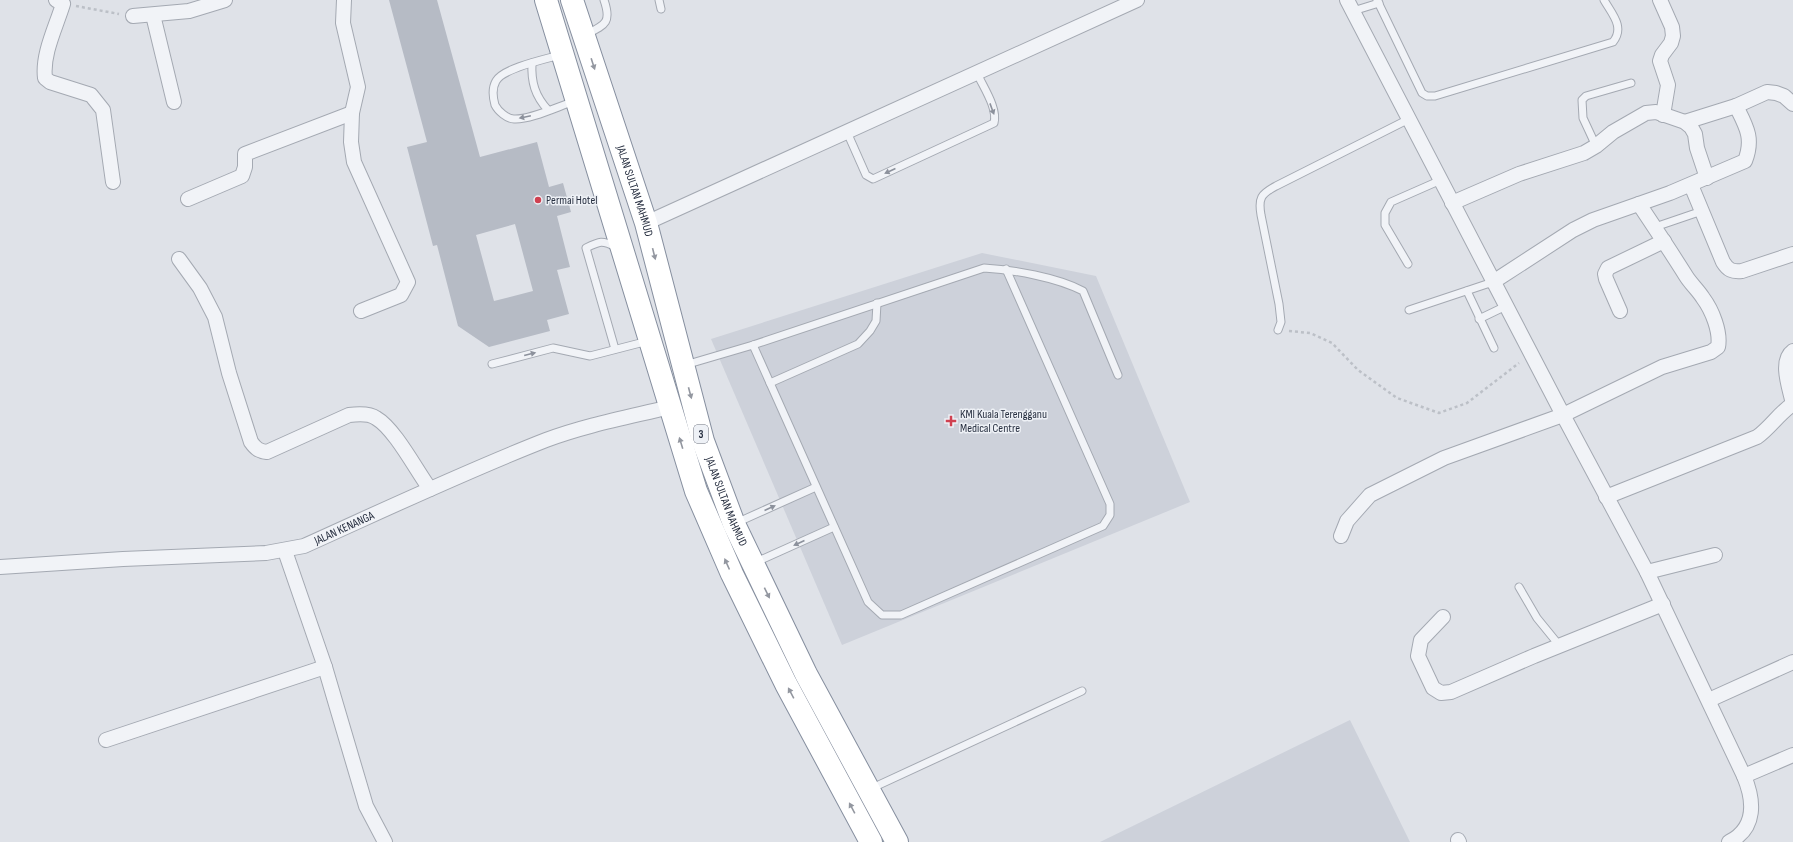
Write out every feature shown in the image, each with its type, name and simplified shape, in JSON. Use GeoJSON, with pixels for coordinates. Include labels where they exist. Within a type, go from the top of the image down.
{"type":"FeatureCollection","features":[{"type":"Feature","properties":{"kind":"highway","name":"JALAN SULTAN MAHMUD"},"geometry":{"type":"LineString","coordinates":[[546,0],[696,491],[732,574],[786,684],[870,842]]}},
{"type":"Feature","properties":{"kind":"highway","name":"JALAN SULTAN MAHMUD"},"geometry":{"type":"LineString","coordinates":[[572,0],[646,223],[682,366],[703,441],[734,524],[806,674],[897,842]]}},
{"type":"Feature","properties":{"kind":"street"},"geometry":{"type":"LineString","coordinates":[[133,16],[189,11],[225,0]]}},
{"type":"Feature","properties":{"kind":"street"},"geometry":{"type":"LineString","coordinates":[[344,0],[343,23],[358,88],[352,113],[351,142],[354,162],[408,282],[401,295],[361,311]]}},
{"type":"Feature","properties":{"kind":"street"},"geometry":{"type":"LineString","coordinates":[[646,223],[1137,0]]}},
{"type":"Feature","properties":{"kind":"street"},"geometry":{"type":"LineString","coordinates":[[1660,0],[1672,27],[1673,36],[1671,43],[1662,55],[1660,61],[1668,85],[1663,115]]}},
{"type":"Feature","properties":{"kind":"street"},"geometry":{"type":"LineString","coordinates":[[60,2],[47,53],[44,71],[46,78],[50,82],[91,95],[103,110],[113,182]]}},
{"type":"Feature","properties":{"kind":"street"},"geometry":{"type":"LineString","coordinates":[[1350,6],[1493,282],[1647,572],[1744,776],[1750,790],[1752,806],[1750,818],[1744,830],[1730,842]]}},
{"type":"Feature","properties":{"kind":"street"},"geometry":{"type":"LineString","coordinates":[[153,15],[174,102]]}},
{"type":"Feature","properties":{"kind":"street"},"geometry":{"type":"LineString","coordinates":[[1685,122],[1736,106],[1767,92],[1784,96],[1793,104]]}},
{"type":"Feature","properties":{"kind":"street"},"geometry":{"type":"LineString","coordinates":[[1493,282],[1573,230],[1593,220],[1691,185],[1745,161],[1750,145],[1748,130],[1736,106]]}},
{"type":"Feature","properties":{"kind":"street"},"geometry":{"type":"LineString","coordinates":[[1452,203],[1519,174],[1575,156],[1596,146],[1613,132],[1646,113],[1656,112],[1685,122],[1691,127],[1695,134],[1697,148],[1707,178]]}},
{"type":"Feature","properties":{"kind":"street"},"geometry":{"type":"LineString","coordinates":[[188,199],[242,176],[245,167],[245,154],[352,113]]}},
{"type":"Feature","properties":{"kind":"street"},"geometry":{"type":"LineString","coordinates":[[1691,185],[1722,262],[1727,269],[1735,272],[1742,271],[1793,254]]}},
{"type":"Feature","properties":{"kind":"street"},"geometry":{"type":"LineString","coordinates":[[1341,536],[1347,521],[1370,494],[1444,458],[1563,415],[1662,367],[1711,352],[1718,347],[1719,342],[1714,320],[1704,300],[1639,204]]}},
{"type":"Feature","properties":{"kind":"street"},"geometry":{"type":"LineString","coordinates":[[1620,311],[1606,279],[1605,274],[1608,268],[1664,241]]}},
{"type":"Feature","properties":{"kind":"street"},"geometry":{"type":"LineString","coordinates":[[179,259],[200,288],[216,317],[229,373],[251,442],[255,448],[260,451],[267,452],[349,415],[358,414],[375,417],[388,426],[430,489]]}},
{"type":"Feature","properties":{"kind":"street"},"geometry":{"type":"LineString","coordinates":[[1606,497],[1757,437],[1765,431],[1784,410],[1793,404],[1785,364],[1788,354],[1793,351]]}},
{"type":"Feature","properties":{"kind":"street","name":"JALAN KENANGA"},"geometry":{"type":"LineString","coordinates":[[0,567],[123,558],[266,553],[304,546],[430,489],[547,440],[585,428],[670,407]]}},
{"type":"Feature","properties":{"kind":"street"},"geometry":{"type":"LineString","coordinates":[[284,550],[325,667],[366,806],[385,842]]}},
{"type":"Feature","properties":{"kind":"street"},"geometry":{"type":"LineString","coordinates":[[1647,572],[1715,555]]}},
{"type":"Feature","properties":{"kind":"street"},"geometry":{"type":"LineString","coordinates":[[1443,617],[1421,640],[1418,656],[1433,688],[1441,693],[1451,692],[1559,645],[1663,604]]}},
{"type":"Feature","properties":{"kind":"street"},"geometry":{"type":"LineString","coordinates":[[1709,700],[1793,662]]}},
{"type":"Feature","properties":{"kind":"street"},"geometry":{"type":"LineString","coordinates":[[106,740],[325,667]]}},
{"type":"Feature","properties":{"kind":"street"},"geometry":{"type":"LineString","coordinates":[[1744,776],[1793,755]]}},
{"type":"Feature","properties":{"kind":"lane"},"geometry":{"type":"LineString","coordinates":[[584,35],[597,29],[607,20],[608,15],[604,0]]}},
{"type":"Feature","properties":{"kind":"lane"},"geometry":{"type":"LineString","coordinates":[[659,0],[661,9]]}},
{"type":"Feature","properties":{"kind":"lane"},"geometry":{"type":"LineString","coordinates":[[1350,6],[1378,1],[1422,93],[1427,96],[1435,96],[1613,42],[1618,36],[1619,29],[1616,20],[1604,0]]}},
{"type":"Feature","properties":{"kind":"lane"},"geometry":{"type":"LineString","coordinates":[[562,55],[532,63],[502,75],[496,80],[493,88],[496,106],[501,112],[512,119],[525,119],[576,101]]}},
{"type":"Feature","properties":{"kind":"lane"},"geometry":{"type":"LineString","coordinates":[[532,63],[532,77],[535,90],[538,98],[548,110]]}},
{"type":"Feature","properties":{"kind":"lane"},"geometry":{"type":"LineString","coordinates":[[847,132],[866,175],[873,179],[994,124],[995,117],[992,106],[977,73]]}},
{"type":"Feature","properties":{"kind":"lane"},"geometry":{"type":"LineString","coordinates":[[1596,146],[1584,118],[1582,100],[1586,96],[1631,83]]}},
{"type":"Feature","properties":{"kind":"lane"},"geometry":{"type":"LineString","coordinates":[[1278,330],[1281,322],[1279,304],[1261,215],[1259,203],[1261,197],[1266,191],[1409,119]]}},
{"type":"Feature","properties":{"kind":"lane"},"geometry":{"type":"LineString","coordinates":[[1408,264],[1385,225],[1385,213],[1391,202],[1440,180]]}},
{"type":"Feature","properties":{"kind":"lane"},"geometry":{"type":"LineString","coordinates":[[1655,227],[1702,211]]}},
{"type":"Feature","properties":{"kind":"lane"},"geometry":{"type":"LineString","coordinates":[[615,349],[586,248],[599,241],[607,242],[622,250]]}},
{"type":"Feature","properties":{"kind":"lane"},"geometry":{"type":"LineString","coordinates":[[682,366],[752,345],[984,268],[1006,269],[1071,284],[1083,291],[1118,375]]}},
{"type":"Feature","properties":{"kind":"lane"},"geometry":{"type":"LineString","coordinates":[[752,345],[868,602],[882,615],[901,615],[1103,526],[1110,515],[1110,504],[1006,269]]}},
{"type":"Feature","properties":{"kind":"lane"},"geometry":{"type":"LineString","coordinates":[[1409,310],[1493,282]]}},
{"type":"Feature","properties":{"kind":"lane"},"geometry":{"type":"LineString","coordinates":[[1466,291],[1494,348]]}},
{"type":"Feature","properties":{"kind":"lane"},"geometry":{"type":"LineString","coordinates":[[770,383],[858,344],[870,331],[876,321],[877,303]]}},
{"type":"Feature","properties":{"kind":"lane"},"geometry":{"type":"LineString","coordinates":[[1479,319],[1506,306]]}},
{"type":"Feature","properties":{"kind":"lane"},"geometry":{"type":"LineString","coordinates":[[492,364],[553,348],[590,356],[649,340]]}},
{"type":"Feature","properties":{"kind":"lane"},"geometry":{"type":"LineString","coordinates":[[734,524],[816,487]]}},
{"type":"Feature","properties":{"kind":"lane"},"geometry":{"type":"LineString","coordinates":[[752,563],[834,527]]}},
{"type":"Feature","properties":{"kind":"lane"},"geometry":{"type":"LineString","coordinates":[[1519,587],[1537,618],[1559,645]]}},
{"type":"Feature","properties":{"kind":"lane"},"geometry":{"type":"LineString","coordinates":[[868,790],[1082,691]]}},
{"type":"Feature","properties":{"kind":"path"},"geometry":{"type":"LineString","coordinates":[[60,2],[133,16]]}},
{"type":"Feature","properties":{"kind":"path"},"geometry":{"type":"LineString","coordinates":[[1278,330],[1310,333],[1323,338],[1332,343],[1358,370],[1397,398],[1440,413],[1466,403],[1531,354]]}},
{"type":"Feature","properties":{"kind":"shaded area","name":"KMI Kuala Terengganu Medical Centre"},"geometry":{"type":"Polygon","coordinates":[[[982,253],[1096,276],[1190,502],[842,645],[711,339],[982,253]]]}},
{"type":"Feature","properties":{"kind":"shaded area"},"geometry":{"type":"Polygon","coordinates":[[[1350,720],[1410,842],[1100,842],[1350,720]]]}},
{"type":"Feature","properties":{"kind":"building"},"geometry":{"type":"Polygon","coordinates":[[[389,0],[437,0],[480,157],[537,142],[549,187],[563,183],[571,212],[557,216],[570,267],[557,270],[569,314],[547,320],[550,331],[489,347],[458,326],[437,245],[433,246],[407,147],[427,142],[389,0]],[[515,224],[476,235],[494,301],[533,291],[515,224]]]}},
{"type":"Feature","properties":{"kind":"place","name":"Permai Hotel"},"geometry":{"type":"Point","coordinates":[538,200]}},
{"type":"Feature","properties":{"kind":"place","name":"KMI Kuala Terengganu Medical Centre"},"geometry":{"type":"Point","coordinates":[951,421]}}]}
